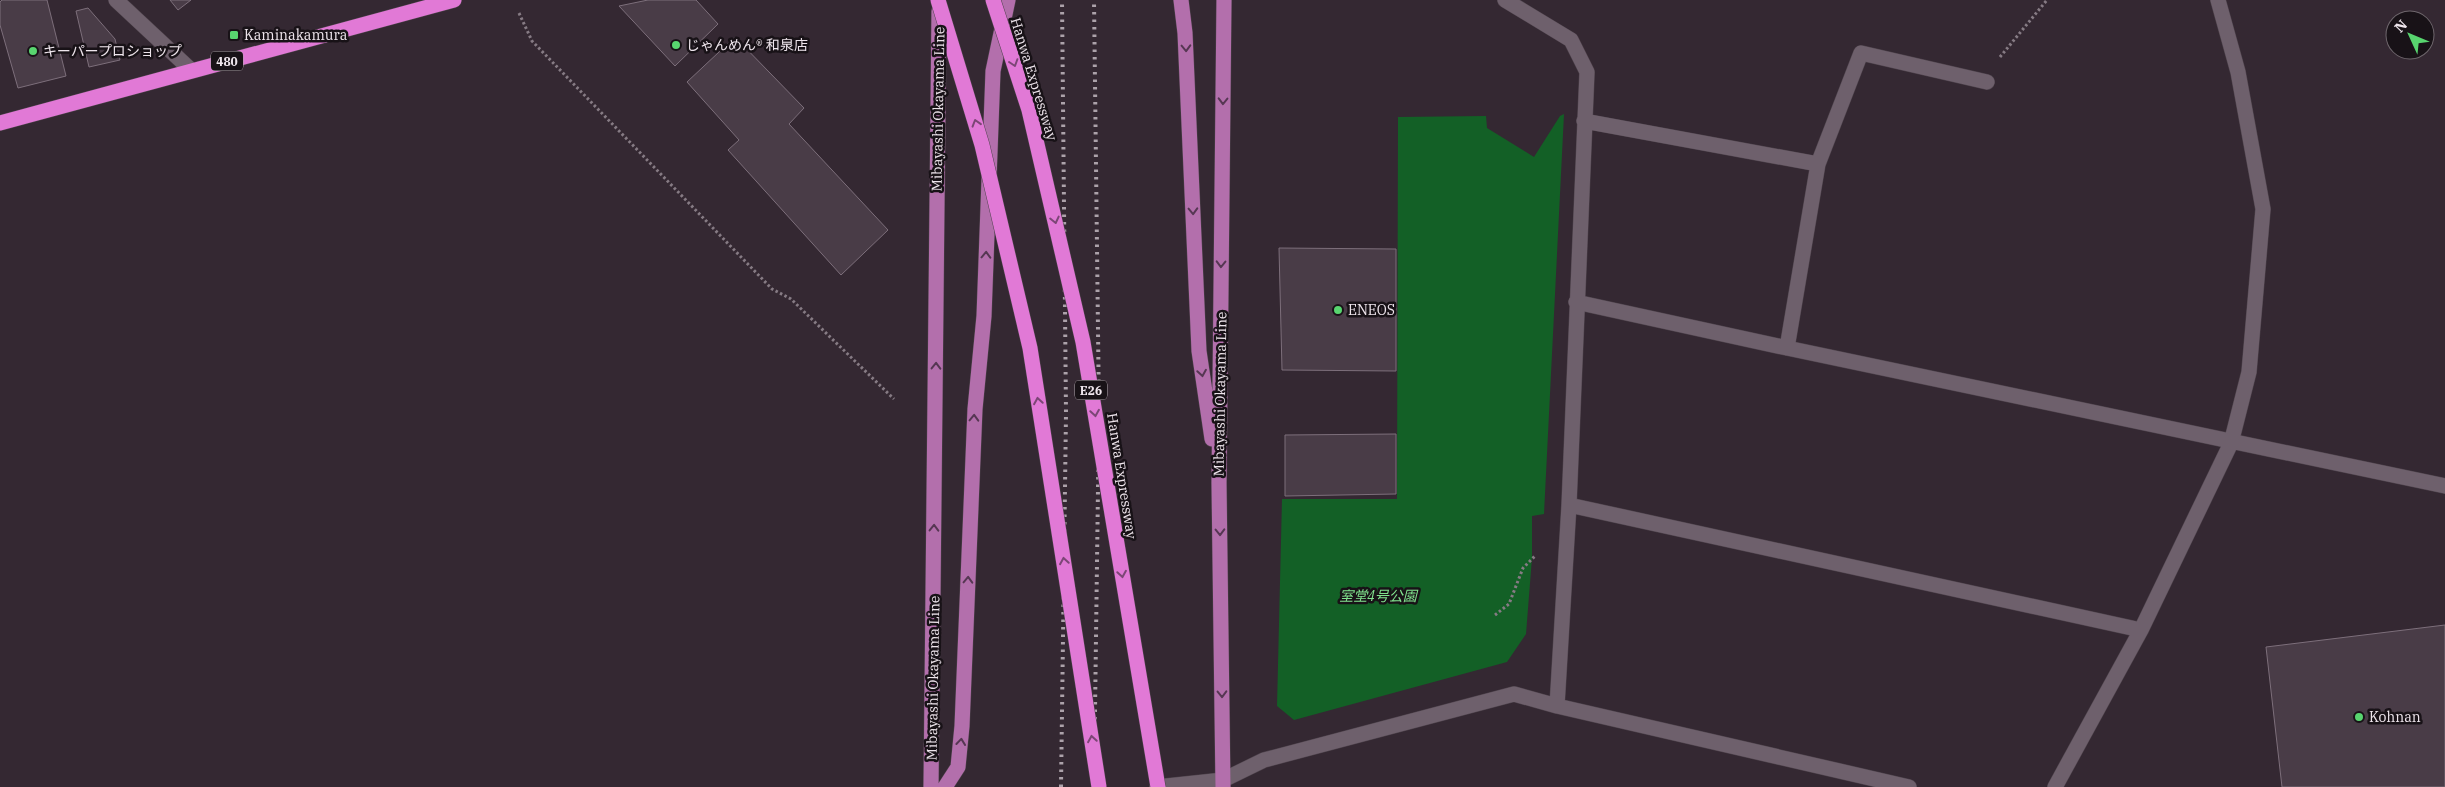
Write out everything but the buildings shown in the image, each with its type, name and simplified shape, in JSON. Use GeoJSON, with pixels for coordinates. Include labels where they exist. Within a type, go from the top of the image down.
{"type":"FeatureCollection","features":[{"type":"Feature","properties":{"kind":"highway","name":"480"},"geometry":{"type":"LineString","coordinates":[[0,123],[454,0]]}},
{"type":"Feature","properties":{"kind":"highway"},"geometry":{"type":"LineString","coordinates":[[939,0],[982,145],[1030,348],[1099,787]]}},
{"type":"Feature","properties":{"kind":"highway","name":"Hanwa Expressway"},"geometry":{"type":"LineString","coordinates":[[993,0],[1029,110],[1084,342],[1157,787]]}},
{"type":"Feature","properties":{"kind":"main road","name":"Mibayashi Okayama Line"},"geometry":{"type":"LineString","coordinates":[[931,787],[939,0]]}},
{"type":"Feature","properties":{"kind":"main road"},"geometry":{"type":"LineString","coordinates":[[945,787],[958,767],[962,726],[975,409],[984,316],[993,71],[993,0]]}},
{"type":"Feature","properties":{"kind":"main road"},"geometry":{"type":"LineString","coordinates":[[993,71],[1008,0]]}},
{"type":"Feature","properties":{"kind":"main road"},"geometry":{"type":"LineString","coordinates":[[1181,0],[1185,33],[1198,351],[1219,483]]}},
{"type":"Feature","properties":{"kind":"main road","name":"Mibayashi Okayama Line"},"geometry":{"type":"LineString","coordinates":[[1223,784],[1219,483],[1224,0]]}},
{"type":"Feature","properties":{"kind":"street"},"geometry":{"type":"LineString","coordinates":[[116,0],[191,70]]}},
{"type":"Feature","properties":{"kind":"street"},"geometry":{"type":"LineString","coordinates":[[1505,0],[1570,40],[1588,72],[1576,302],[1569,505],[1557,706]]}},
{"type":"Feature","properties":{"kind":"street"},"geometry":{"type":"LineString","coordinates":[[2055,787],[2141,630],[2231,443],[2250,372],[2263,210],[2238,72],[2218,0]]}},
{"type":"Feature","properties":{"kind":"street"},"geometry":{"type":"LineString","coordinates":[[1787,348],[1818,164],[1861,53],[1984,82]]}},
{"type":"Feature","properties":{"kind":"street"},"geometry":{"type":"LineString","coordinates":[[1584,121],[1818,164]]}},
{"type":"Feature","properties":{"kind":"street"},"geometry":{"type":"LineString","coordinates":[[1576,302],[2231,443],[2445,486]]}},
{"type":"Feature","properties":{"kind":"street"},"geometry":{"type":"LineString","coordinates":[[1569,505],[2141,630]]}},
{"type":"Feature","properties":{"kind":"street"},"geometry":{"type":"LineString","coordinates":[[1157,787],[1223,784],[1264,760],[1514,694],[1557,706],[1909,787]]}},
{"type":"Feature","properties":{"kind":"path"},"geometry":{"type":"LineString","coordinates":[[1984,82],[2047,0]]}},
{"type":"Feature","properties":{"kind":"path"},"geometry":{"type":"LineString","coordinates":[[519,14],[532,40],[772,289],[791,299],[894,399]]}},
{"type":"Feature","properties":{"kind":"path"},"geometry":{"type":"LineString","coordinates":[[1495,615],[1509,604],[1523,568],[1532,558],[1546,547],[1566,550]]}},
{"type":"Feature","properties":{"kind":"green space","name":"室堂4号公園"},"geometry":{"type":"Polygon","coordinates":[[[1564,114],[1544,514],[1532,516],[1532,558],[1526,634],[1507,662],[1294,720],[1277,706],[1282,499],[1397,499],[1398,117],[1486,116],[1487,128],[1534,157],[1560,116],[1564,114]]]}},
{"type":"Feature","properties":{"kind":"railway"},"geometry":{"type":"LineString","coordinates":[[1061,787],[1066,413],[1062,0]]}},
{"type":"Feature","properties":{"kind":"railway"},"geometry":{"type":"LineString","coordinates":[[1094,0],[1099,413],[1094,787]]}},
{"type":"Feature","properties":{"kind":"place","name":"Kaminakamura"},"geometry":{"type":"Point","coordinates":[234,35]}},
{"type":"Feature","properties":{"kind":"place","name":"じゃんめん® 和泉店"},"geometry":{"type":"Point","coordinates":[676,45]}},
{"type":"Feature","properties":{"kind":"place","name":"キーパープロショップ"},"geometry":{"type":"Point","coordinates":[33,51]}},
{"type":"Feature","properties":{"kind":"place","name":"ENEOS"},"geometry":{"type":"Point","coordinates":[1338,310]}},
{"type":"Feature","properties":{"kind":"place","name":"Kohnan"},"geometry":{"type":"Point","coordinates":[2359,717]}}]}
